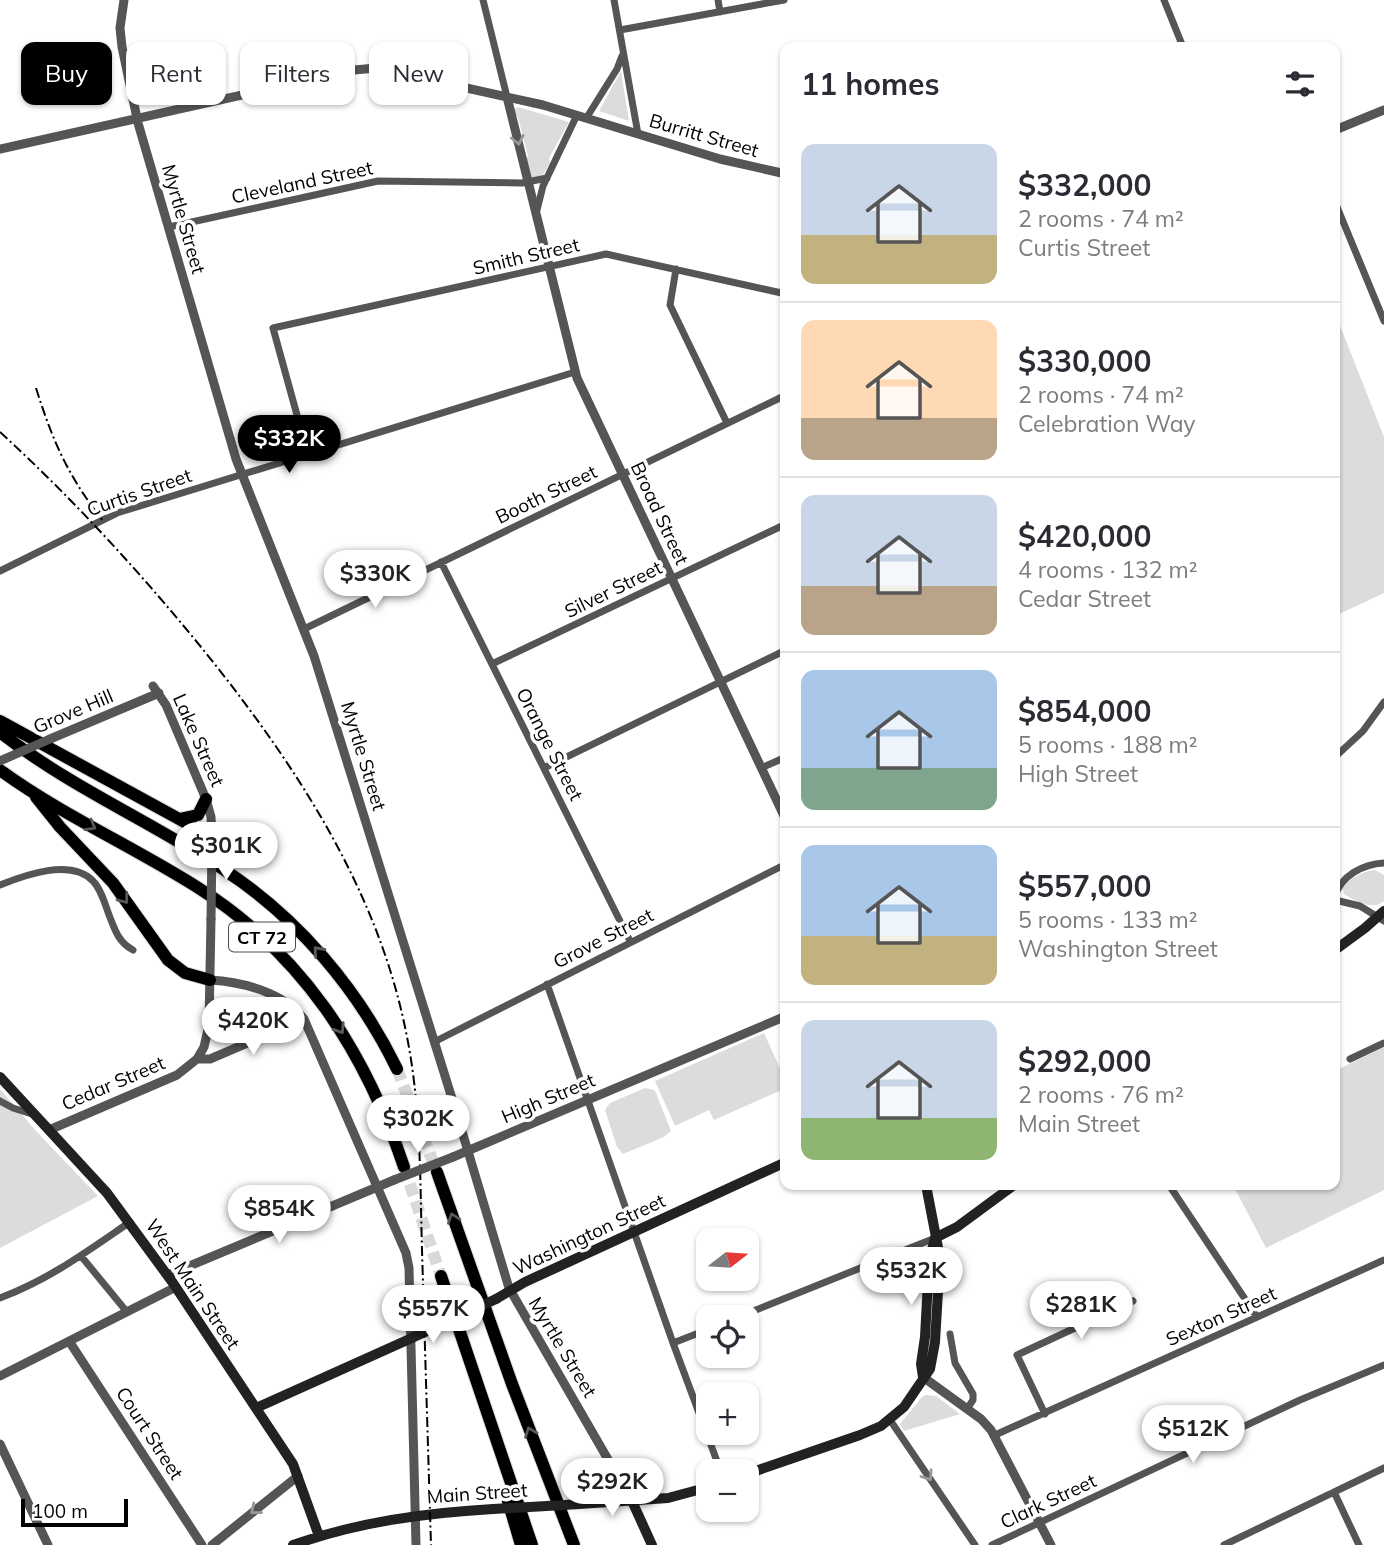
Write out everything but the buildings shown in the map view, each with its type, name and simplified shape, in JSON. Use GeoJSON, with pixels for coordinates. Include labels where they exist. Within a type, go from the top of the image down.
{"type":"FeatureCollection","features":[{"type":"Feature","properties":{"kind":"highway"},"geometry":{"type":"LineString","coordinates":[[0,721],[179,819],[212,841]]}},
{"type":"Feature","properties":{"kind":"highway","name":"CT 72"},"geometry":{"type":"LineString","coordinates":[[0,732],[41,761],[217,865],[273,907],[313,945],[350,990],[374,1025],[397,1069]]}},
{"type":"Feature","properties":{"kind":"highway","name":"CT 72"},"geometry":{"type":"LineString","coordinates":[[0,770],[32,792],[206,893],[250,927],[279,954],[312,989],[351,1045],[380,1102],[404,1167]]}},
{"type":"Feature","properties":{"kind":"highway"},"geometry":{"type":"LineString","coordinates":[[32,792],[60,827],[113,883],[168,960],[186,973],[210,980]]}},
{"type":"Feature","properties":{"kind":"highway"},"geometry":{"type":"LineString","coordinates":[[179,819],[198,815],[206,799]]}},
{"type":"Feature","properties":{"kind":"highway"},"geometry":{"type":"LineString","coordinates":[[438,1172],[503,1359],[574,1544]]}},
{"type":"Feature","properties":{"kind":"highway"},"geometry":{"type":"LineString","coordinates":[[441,1276],[532,1545]]}},
{"type":"Feature","properties":{"kind":"highway"},"geometry":{"type":"LineString","coordinates":[[495,1436],[498,1468],[521,1545]]}},
{"type":"Feature","properties":{"kind":"main road"},"geometry":{"type":"LineString","coordinates":[[1340,946],[1382,916]]}},
{"type":"Feature","properties":{"kind":"main road","name":"West Main Street"},"geometry":{"type":"LineString","coordinates":[[0,1077],[96,1180],[168,1275],[298,1476],[321,1540]]}},
{"type":"Feature","properties":{"kind":"main road","name":"Washington Street"},"geometry":{"type":"LineString","coordinates":[[256,1408],[443,1324],[780,1165]]}},
{"type":"Feature","properties":{"kind":"main road"},"geometry":{"type":"LineString","coordinates":[[759,1470],[860,1435],[890,1420],[909,1401],[931,1365],[940,1258],[927,1190]]}},
{"type":"Feature","properties":{"kind":"main road"},"geometry":{"type":"LineString","coordinates":[[935,1238],[954,1229],[1007,1190]]}},
{"type":"Feature","properties":{"kind":"main road","name":"Main Street"},"geometry":{"type":"LineString","coordinates":[[293,1545],[321,1540],[345,1528],[415,1515],[673,1498],[696,1491]]}},
{"type":"Feature","properties":{"kind":"main road"},"geometry":{"type":"LineString","coordinates":[[632,1501],[652,1545]]}},
{"type":"Feature","properties":{"kind":"street","name":"Myrtle Street"},"geometry":{"type":"LineString","coordinates":[[124,0],[121,37],[137,118],[242,475],[304,629],[435,1042],[510,1292],[632,1501]]}},
{"type":"Feature","properties":{"kind":"street","name":"Broad Street"},"geometry":{"type":"LineString","coordinates":[[483,0],[575,372],[780,808]]}},
{"type":"Feature","properties":{"kind":"street"},"geometry":{"type":"LineString","coordinates":[[614,0],[638,134]]}},
{"type":"Feature","properties":{"kind":"street"},"geometry":{"type":"LineString","coordinates":[[718,0],[720,12]]}},
{"type":"Feature","properties":{"kind":"street"},"geometry":{"type":"LineString","coordinates":[[620,30],[784,0]]}},
{"type":"Feature","properties":{"kind":"street"},"geometry":{"type":"LineString","coordinates":[[1164,0],[1181,42]]}},
{"type":"Feature","properties":{"kind":"street"},"geometry":{"type":"LineString","coordinates":[[537,210],[547,178],[582,116],[620,64],[622,45]]}},
{"type":"Feature","properties":{"kind":"street","name":"Burritt Street"},"geometry":{"type":"LineString","coordinates":[[0,149],[372,68],[582,116],[720,159],[780,173]]}},
{"type":"Feature","properties":{"kind":"street"},"geometry":{"type":"LineString","coordinates":[[1340,128],[1384,110]]}},
{"type":"Feature","properties":{"kind":"street"},"geometry":{"type":"LineString","coordinates":[[528,183],[547,178]]}},
{"type":"Feature","properties":{"kind":"street","name":"Cleveland Street"},"geometry":{"type":"LineString","coordinates":[[169,228],[378,181],[528,183]]}},
{"type":"Feature","properties":{"kind":"street"},"geometry":{"type":"LineString","coordinates":[[1340,214],[1384,321]]}},
{"type":"Feature","properties":{"kind":"street","name":"Smith Street"},"geometry":{"type":"LineString","coordinates":[[308,455],[273,328],[606,254],[780,293]]}},
{"type":"Feature","properties":{"kind":"street"},"geometry":{"type":"LineString","coordinates":[[676,269],[670,304],[726,423]]}},
{"type":"Feature","properties":{"kind":"street","name":"Curtis Street"},"geometry":{"type":"LineString","coordinates":[[0,571],[102,519],[575,372]]}},
{"type":"Feature","properties":{"kind":"street","name":"Booth Street"},"geometry":{"type":"LineString","coordinates":[[304,629],[780,398]]}},
{"type":"Feature","properties":{"kind":"street","name":"Silver Street"},"geometry":{"type":"LineString","coordinates":[[492,664],[780,527]]}},
{"type":"Feature","properties":{"kind":"street","name":"Orange Street"},"geometry":{"type":"LineString","coordinates":[[438,564],[492,664],[631,941]]}},
{"type":"Feature","properties":{"kind":"street"},"geometry":{"type":"LineString","coordinates":[[544,768],[780,653]]}},
{"type":"Feature","properties":{"kind":"street","name":"Grove Hill"},"geometry":{"type":"LineString","coordinates":[[0,761],[156,690]]}},
{"type":"Feature","properties":{"kind":"street","name":"Lake Street"},"geometry":{"type":"LineString","coordinates":[[156,690],[206,799],[211,817],[209,1030],[197,1059]]}},
{"type":"Feature","properties":{"kind":"street"},"geometry":{"type":"LineString","coordinates":[[1340,752],[1367,726],[1384,702]]}},
{"type":"Feature","properties":{"kind":"street"},"geometry":{"type":"LineString","coordinates":[[761,768],[780,760]]}},
{"type":"Feature","properties":{"kind":"street"},"geometry":{"type":"LineString","coordinates":[[1340,884],[1368,866],[1384,863]]}},
{"type":"Feature","properties":{"kind":"street","name":"Grove Street"},"geometry":{"type":"LineString","coordinates":[[435,1042],[780,866]]}},
{"type":"Feature","properties":{"kind":"street"},"geometry":{"type":"LineString","coordinates":[[0,885],[35,872],[72,870],[84,873],[95,883],[118,937],[124,946],[132,950]]}},
{"type":"Feature","properties":{"kind":"street"},"geometry":{"type":"LineString","coordinates":[[1340,900],[1382,916]]}},
{"type":"Feature","properties":{"kind":"street"},"geometry":{"type":"LineString","coordinates":[[210,980],[276,996],[293,1007],[304,1019],[407,1256],[416,1545]]}},
{"type":"Feature","properties":{"kind":"street"},"geometry":{"type":"LineString","coordinates":[[547,984],[716,1459]]}},
{"type":"Feature","properties":{"kind":"street","name":"Cedar Street"},"geometry":{"type":"LineString","coordinates":[[49,1130],[177,1075],[197,1059],[210,1059],[304,1019]]}},
{"type":"Feature","properties":{"kind":"street","name":"High Street"},"geometry":{"type":"LineString","coordinates":[[168,1275],[780,1019]]}},
{"type":"Feature","properties":{"kind":"street"},"geometry":{"type":"LineString","coordinates":[[1350,1059],[1384,1043]]}},
{"type":"Feature","properties":{"kind":"street"},"geometry":{"type":"LineString","coordinates":[[0,1101],[12,1108],[36,1115]]}},
{"type":"Feature","properties":{"kind":"street"},"geometry":{"type":"LineString","coordinates":[[1172,1190],[1257,1317]]}},
{"type":"Feature","properties":{"kind":"street"},"geometry":{"type":"LineString","coordinates":[[0,1298],[37,1283],[130,1222]]}},
{"type":"Feature","properties":{"kind":"street"},"geometry":{"type":"LineString","coordinates":[[759,1309],[935,1238]]}},
{"type":"Feature","properties":{"kind":"street"},"geometry":{"type":"LineString","coordinates":[[81,1256],[127,1312]]}},
{"type":"Feature","properties":{"kind":"street","name":"Sexton Street"},"geometry":{"type":"LineString","coordinates":[[995,1435],[1384,1260]]}},
{"type":"Feature","properties":{"kind":"street"},"geometry":{"type":"LineString","coordinates":[[0,1376],[176,1287]]}},
{"type":"Feature","properties":{"kind":"street"},"geometry":{"type":"LineString","coordinates":[[1045,1414],[1017,1355],[1133,1301]]}},
{"type":"Feature","properties":{"kind":"street"},"geometry":{"type":"LineString","coordinates":[[673,1343],[696,1334]]}},
{"type":"Feature","properties":{"kind":"street"},"geometry":{"type":"LineString","coordinates":[[950,1334],[956,1366],[973,1394],[973,1400],[967,1409]]}},
{"type":"Feature","properties":{"kind":"street","name":"Court Street"},"geometry":{"type":"LineString","coordinates":[[69,1341],[202,1545]]}},
{"type":"Feature","properties":{"kind":"street","name":"Clark Street"},"geometry":{"type":"LineString","coordinates":[[992,1545],[1300,1400],[1384,1365]]}},
{"type":"Feature","properties":{"kind":"street"},"geometry":{"type":"LineString","coordinates":[[923,1377],[983,1421],[995,1435],[1051,1545]]}},
{"type":"Feature","properties":{"kind":"street"},"geometry":{"type":"LineString","coordinates":[[890,1420],[975,1545]]}},
{"type":"Feature","properties":{"kind":"street"},"geometry":{"type":"LineString","coordinates":[[1,1447],[48,1545]]}},
{"type":"Feature","properties":{"kind":"street"},"geometry":{"type":"LineString","coordinates":[[1224,1545],[1384,1468]]}},
{"type":"Feature","properties":{"kind":"street"},"geometry":{"type":"LineString","coordinates":[[212,1545],[298,1476]]}},
{"type":"Feature","properties":{"kind":"street"},"geometry":{"type":"LineString","coordinates":[[1334,1492],[1359,1545]]}},
{"type":"Feature","properties":{"kind":"shaded area"},"geometry":{"type":"Polygon","coordinates":[[[621,71],[629,121],[599,111],[621,71]]]}},
{"type":"Feature","properties":{"kind":"shaded area"},"geometry":{"type":"Polygon","coordinates":[[[518,107],[569,122],[549,158],[550,162],[543,175],[533,178],[530,177],[525,160],[528,156],[518,117],[514,114],[514,109],[518,107]]]}},
{"type":"Feature","properties":{"kind":"shaded area"},"geometry":{"type":"Polygon","coordinates":[[[1340,326],[1384,437],[1384,593],[1340,614],[1340,326]]]}},
{"type":"Feature","properties":{"kind":"shaded area"},"geometry":{"type":"Polygon","coordinates":[[[1375,870],[1384,875],[1384,901],[1369,905],[1344,894],[1345,885],[1352,879],[1375,870]]]}},
{"type":"Feature","properties":{"kind":"shaded area"},"geometry":{"type":"Polygon","coordinates":[[[764,1033],[780,1069],[780,1091],[714,1120],[709,1110],[675,1126],[655,1081],[764,1033]]]}},
{"type":"Feature","properties":{"kind":"shaded area"},"geometry":{"type":"Polygon","coordinates":[[[1384,1047],[1384,1190],[1266,1248],[1236,1190],[1340,1190],[1340,1069],[1384,1047]]]}},
{"type":"Feature","properties":{"kind":"shaded area"},"geometry":{"type":"Polygon","coordinates":[[[645,1088],[656,1093],[671,1131],[664,1137],[623,1154],[617,1147],[605,1110],[610,1103],[645,1088]]]}},
{"type":"Feature","properties":{"kind":"shaded area"},"geometry":{"type":"Polygon","coordinates":[[[0,1089],[98,1196],[0,1248],[0,1089]]]}},
{"type":"Feature","properties":{"kind":"shaded area"},"geometry":{"type":"Polygon","coordinates":[[[926,1395],[936,1396],[960,1414],[904,1431],[900,1424],[926,1395]]]}},
{"type":"Feature","properties":{"kind":"tunnel"},"geometry":{"type":"LineString","coordinates":[[397,1069],[437,1172]]}},
{"type":"Feature","properties":{"kind":"tunnel"},"geometry":{"type":"LineString","coordinates":[[404,1167],[441,1276]]}},
{"type":"Feature","properties":{"kind":"railway"},"geometry":{"type":"LineString","coordinates":[[36,388],[63,458],[80,489],[103,521]]}},
{"type":"Feature","properties":{"kind":"railway"},"geometry":{"type":"LineString","coordinates":[[0,432],[79,509],[129,563],[235,691],[300,782],[354,879],[376,930],[394,983],[407,1037],[417,1116],[431,1545]]}}]}
